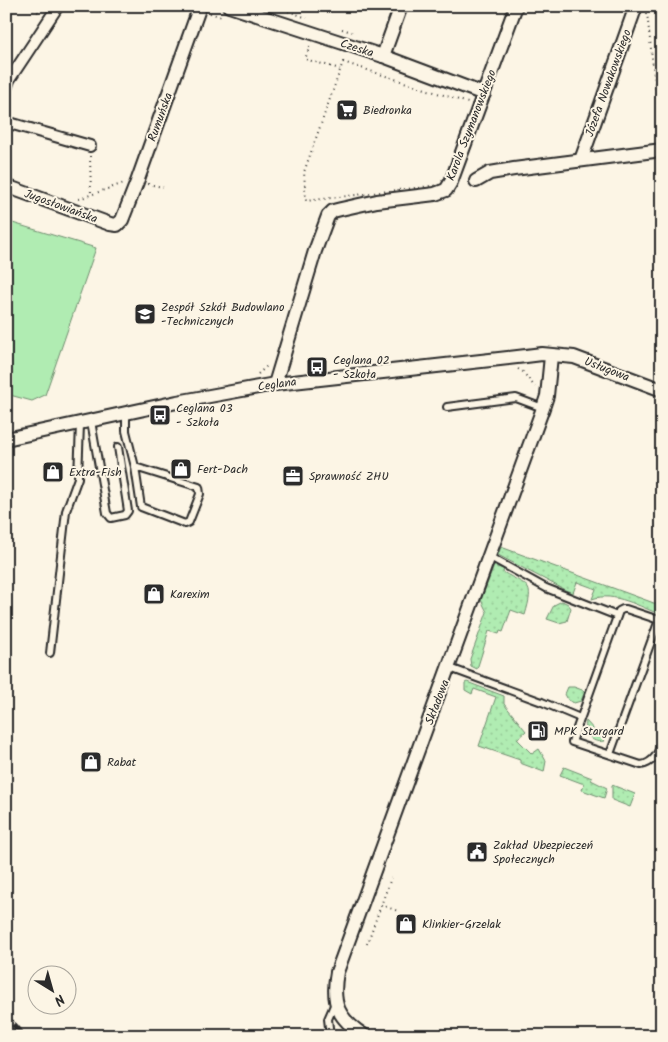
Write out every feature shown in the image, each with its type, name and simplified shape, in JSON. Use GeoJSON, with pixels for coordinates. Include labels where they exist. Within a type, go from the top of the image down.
{"type":"FeatureCollection","features":[{"type":"Feature","properties":{"kind":"street"},"geometry":{"type":"LineString","coordinates":[[6,89],[58,6]]}},
{"type":"Feature","properties":{"kind":"street","name":"Rumuńska"},"geometry":{"type":"LineString","coordinates":[[117,225],[122,220],[137,182],[200,6]]}},
{"type":"Feature","properties":{"kind":"street","name":"Czeska"},"geometry":{"type":"LineString","coordinates":[[229,6],[486,88]]}},
{"type":"Feature","properties":{"kind":"street"},"geometry":{"type":"LineString","coordinates":[[383,56],[401,6]]}},
{"type":"Feature","properties":{"kind":"street","name":"Karola Szymanowskiego"},"geometry":{"type":"LineString","coordinates":[[274,384],[315,251],[328,216],[340,209],[377,201],[434,194],[446,190],[451,182],[516,6]]}},
{"type":"Feature","properties":{"kind":"street","name":"Józefa Nowakowskiego"},"geometry":{"type":"LineString","coordinates":[[581,160],[636,6]]}},
{"type":"Feature","properties":{"kind":"street"},"geometry":{"type":"LineString","coordinates":[[6,122],[90,146]]}},
{"type":"Feature","properties":{"kind":"street"},"geometry":{"type":"LineString","coordinates":[[476,181],[490,173],[662,150]]}},
{"type":"Feature","properties":{"kind":"street","name":"Jugosłowiańska"},"geometry":{"type":"LineString","coordinates":[[6,186],[117,225]]}},
{"type":"Feature","properties":{"kind":"street","name":"Ceglana"},"geometry":{"type":"LineString","coordinates":[[6,439],[177,402],[274,384],[542,354],[551,356]]}},
{"type":"Feature","properties":{"kind":"street","name":"Usługowa"},"geometry":{"type":"LineString","coordinates":[[551,356],[574,357],[662,390]]}},
{"type":"Feature","properties":{"kind":"street","name":"Składowa"},"geometry":{"type":"LineString","coordinates":[[335,1002],[334,990],[337,972],[450,668],[543,408],[547,396],[551,356]]}},
{"type":"Feature","properties":{"kind":"street"},"geometry":{"type":"LineString","coordinates":[[335,1002],[341,1016],[354,1029],[365,1036]]}},
{"type":"Feature","properties":{"kind":"lane"},"geometry":{"type":"LineString","coordinates":[[447,407],[516,398],[543,408]]}},
{"type":"Feature","properties":{"kind":"lane"},"geometry":{"type":"LineString","coordinates":[[126,414],[126,431],[135,467],[141,507],[184,524],[189,522],[200,494],[199,487],[135,467]]}},
{"type":"Feature","properties":{"kind":"lane"},"geometry":{"type":"LineString","coordinates":[[86,423],[107,513],[111,518],[124,516],[128,511],[118,447]]}},
{"type":"Feature","properties":{"kind":"lane"},"geometry":{"type":"LineString","coordinates":[[50,653],[66,511],[78,478],[86,423]]}},
{"type":"Feature","properties":{"kind":"lane"},"geometry":{"type":"LineString","coordinates":[[490,556],[546,588],[617,616]]}},
{"type":"Feature","properties":{"kind":"lane"},"geometry":{"type":"LineString","coordinates":[[610,754],[660,621],[623,609],[619,611],[617,616],[572,742],[641,765],[648,764],[658,754],[662,744]]}},
{"type":"Feature","properties":{"kind":"lane"},"geometry":{"type":"LineString","coordinates":[[450,668],[580,718]]}},
{"type":"Feature","properties":{"kind":"lane"},"geometry":{"type":"LineString","coordinates":[[330,1036],[328,1034],[328,1019],[335,1002]]}},
{"type":"Feature","properties":{"kind":"path"},"geometry":{"type":"LineString","coordinates":[[6,24],[12,6]]}},
{"type":"Feature","properties":{"kind":"path"},"geometry":{"type":"LineString","coordinates":[[647,6],[662,142]]}},
{"type":"Feature","properties":{"kind":"path"},"geometry":{"type":"LineString","coordinates":[[310,46],[305,59],[340,70]]}},
{"type":"Feature","properties":{"kind":"path"},"geometry":{"type":"LineString","coordinates":[[343,62],[474,104],[447,175],[439,185],[306,201],[304,172],[340,70],[343,62],[345,57]]}},
{"type":"Feature","properties":{"kind":"path"},"geometry":{"type":"LineString","coordinates":[[90,146],[91,195]]}},
{"type":"Feature","properties":{"kind":"path"},"geometry":{"type":"LineString","coordinates":[[76,200],[128,182],[130,179],[163,187]]}},
{"type":"Feature","properties":{"kind":"path"},"geometry":{"type":"LineString","coordinates":[[516,369],[523,372],[539,392]]}},
{"type":"Feature","properties":{"kind":"path"},"geometry":{"type":"LineString","coordinates":[[367,944],[391,878]]}},
{"type":"Feature","properties":{"kind":"path"},"geometry":{"type":"LineString","coordinates":[[381,905],[398,911]]}},
{"type":"Feature","properties":{"kind":"green space"},"geometry":{"type":"Polygon","coordinates":[[[6,221],[96,248],[45,395],[32,401],[6,394],[6,221]]]}},
{"type":"Feature","properties":{"kind":"green space"},"geometry":{"type":"Polygon","coordinates":[[[501,547],[662,606],[662,615],[618,598],[600,597],[592,599],[596,589],[577,582],[573,593],[565,590],[498,555],[501,547]]]}},
{"type":"Feature","properties":{"kind":"green space"},"geometry":{"type":"Polygon","coordinates":[[[494,566],[504,569],[503,572],[524,583],[529,591],[528,604],[525,615],[511,610],[503,632],[500,631],[499,634],[489,631],[477,669],[471,666],[470,659],[487,612],[481,600],[494,566]]]}},
{"type":"Feature","properties":{"kind":"green space"},"geometry":{"type":"Polygon","coordinates":[[[562,601],[571,608],[567,621],[559,623],[547,619],[554,605],[562,601]]]}},
{"type":"Feature","properties":{"kind":"green space"},"geometry":{"type":"Polygon","coordinates":[[[467,682],[504,696],[504,704],[526,731],[517,739],[532,754],[539,749],[546,761],[544,772],[520,763],[520,760],[479,746],[496,697],[474,689],[472,694],[465,690],[465,683],[467,682]]]}},
{"type":"Feature","properties":{"kind":"green space"},"geometry":{"type":"Polygon","coordinates":[[[568,687],[585,691],[581,701],[574,703],[568,700],[565,694],[568,687]]]}},
{"type":"Feature","properties":{"kind":"green space"},"geometry":{"type":"Polygon","coordinates":[[[586,721],[604,741],[595,741],[589,737],[586,730],[586,721]]]}},
{"type":"Feature","properties":{"kind":"green space"},"geometry":{"type":"Polygon","coordinates":[[[564,767],[592,778],[591,780],[607,788],[604,798],[582,790],[584,784],[560,775],[564,767]]]}},
{"type":"Feature","properties":{"kind":"green space"},"geometry":{"type":"Polygon","coordinates":[[[612,785],[635,794],[630,807],[612,800],[612,785]]]}},
{"type":"Feature","properties":{"kind":"railway"},"geometry":{"type":"LineString","coordinates":[[6,1016],[23,1036]]}},
{"type":"Feature","properties":{"kind":"place","name":"Biedronka"},"geometry":{"type":"Point","coordinates":[347,110]}},
{"type":"Feature","properties":{"kind":"place","name":"Zespół Szkół Budowlano -Technicznych"},"geometry":{"type":"Point","coordinates":[145,314]}},
{"type":"Feature","properties":{"kind":"place","name":"Ceglana 02 - Szkoła"},"geometry":{"type":"Point","coordinates":[317,367]}},
{"type":"Feature","properties":{"kind":"place","name":"Ceglana 03 - Szkoła"},"geometry":{"type":"Point","coordinates":[160,415]}},
{"type":"Feature","properties":{"kind":"place","name":"Fert-Dach"},"geometry":{"type":"Point","coordinates":[181,469]}},
{"type":"Feature","properties":{"kind":"place","name":"Extra-Fish"},"geometry":{"type":"Point","coordinates":[53,472]}},
{"type":"Feature","properties":{"kind":"place","name":"Sprawność ZHU"},"geometry":{"type":"Point","coordinates":[293,476]}},
{"type":"Feature","properties":{"kind":"place","name":"Karexim"},"geometry":{"type":"Point","coordinates":[154,594]}},
{"type":"Feature","properties":{"kind":"place","name":"MPK Stargard"},"geometry":{"type":"Point","coordinates":[538,731]}},
{"type":"Feature","properties":{"kind":"place","name":"Rabat"},"geometry":{"type":"Point","coordinates":[91,762]}},
{"type":"Feature","properties":{"kind":"place","name":"Zakład Ubezpieczeń Społecznych"},"geometry":{"type":"Point","coordinates":[477,852]}},
{"type":"Feature","properties":{"kind":"place","name":"Klinkier-Grzelak"},"geometry":{"type":"Point","coordinates":[406,924]}}]}
